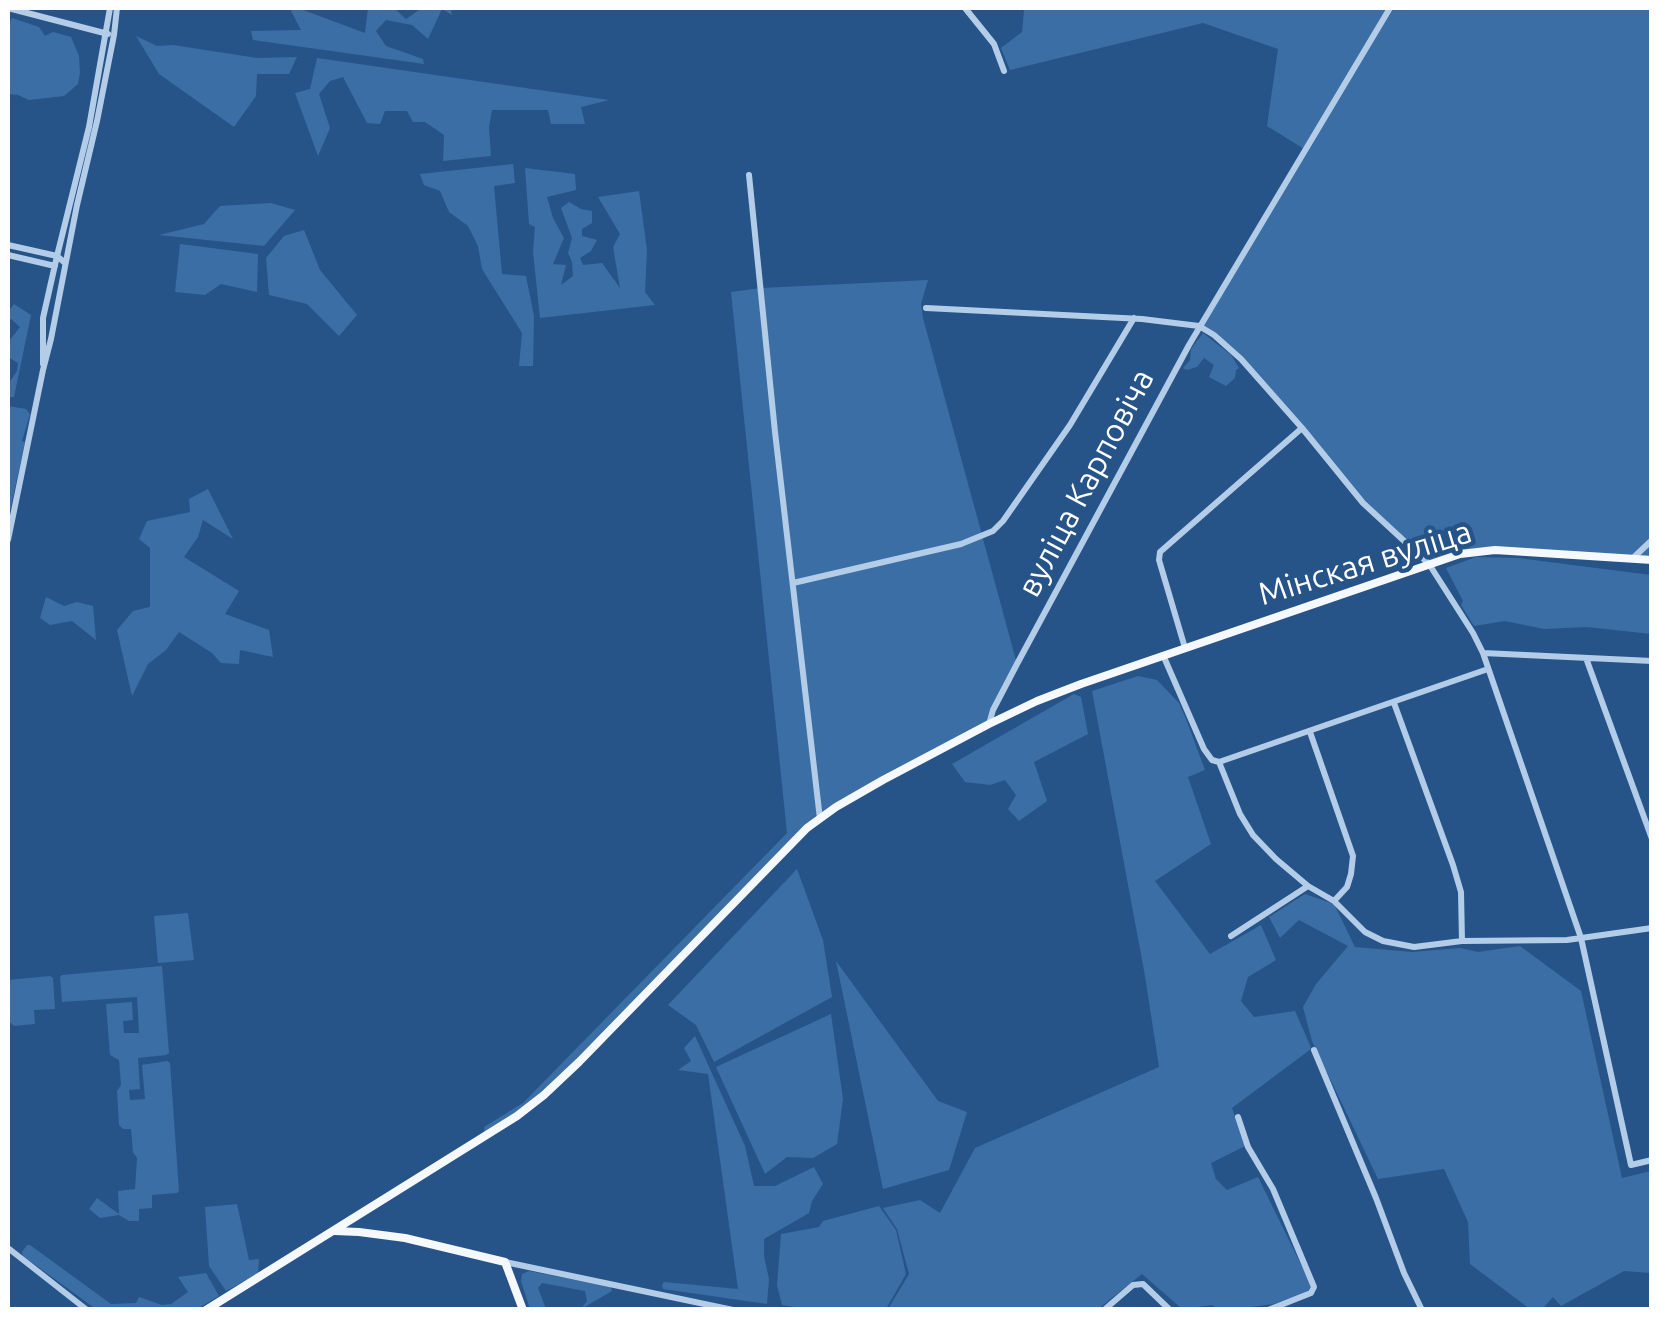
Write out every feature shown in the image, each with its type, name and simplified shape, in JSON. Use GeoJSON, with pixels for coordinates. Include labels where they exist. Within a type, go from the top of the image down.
{"type":"FeatureCollection","features":[{"type":"Feature","properties":{"kind":"main road","name":"Мінская вуліца"},"geometry":{"type":"LineString","coordinates":[[206,1310],[517,1116],[544,1095],[648,992],[797,837],[883,780],[989,724],[1102,676],[1429,564],[1482,550],[1652,560]]}},
{"type":"Feature","properties":{"kind":"main road"},"geometry":{"type":"LineString","coordinates":[[335,1231],[394,1236],[505,1262],[522,1310]]}},
{"type":"Feature","properties":{"kind":"street"},"geometry":{"type":"LineString","coordinates":[[8,8],[110,34]]}},
{"type":"Feature","properties":{"kind":"street"},"geometry":{"type":"LineString","coordinates":[[8,540],[52,339],[114,8]]}},
{"type":"Feature","properties":{"kind":"street"},"geometry":{"type":"LineString","coordinates":[[965,8],[994,44],[1004,71]]}},
{"type":"Feature","properties":{"kind":"street","name":"вуліца Карповіча"},"geometry":{"type":"LineString","coordinates":[[989,724],[1017,664],[1200,326],[1390,8]]}},
{"type":"Feature","properties":{"kind":"street"},"geometry":{"type":"LineString","coordinates":[[43,370],[44,318],[54,266],[110,34]]}},
{"type":"Feature","properties":{"kind":"street"},"geometry":{"type":"LineString","coordinates":[[749,175],[820,819]]}},
{"type":"Feature","properties":{"kind":"street"},"geometry":{"type":"LineString","coordinates":[[8,246],[56,256],[65,263]]}},
{"type":"Feature","properties":{"kind":"street"},"geometry":{"type":"LineString","coordinates":[[8,255],[54,266],[65,263]]}},
{"type":"Feature","properties":{"kind":"street"},"geometry":{"type":"LineString","coordinates":[[926,308],[1134,318],[1200,326],[1242,359],[1363,504],[1429,564],[1483,653],[1580,938],[1632,1166],[1652,1160]]}},
{"type":"Feature","properties":{"kind":"street"},"geometry":{"type":"LineString","coordinates":[[793,584],[961,544],[994,531],[1063,435],[1134,318]]}},
{"type":"Feature","properties":{"kind":"street"},"geometry":{"type":"LineString","coordinates":[[1184,648],[1160,552],[1302,428]]}},
{"type":"Feature","properties":{"kind":"street"},"geometry":{"type":"LineString","coordinates":[[1632,558],[1652,540]]}},
{"type":"Feature","properties":{"kind":"street"},"geometry":{"type":"LineString","coordinates":[[1483,653],[1652,662]]}},
{"type":"Feature","properties":{"kind":"street"},"geometry":{"type":"LineString","coordinates":[[1163,656],[1204,749],[1212,760],[1219,762],[1488,670]]}},
{"type":"Feature","properties":{"kind":"street"},"geometry":{"type":"LineString","coordinates":[[1586,658],[1652,839]]}},
{"type":"Feature","properties":{"kind":"street"},"geometry":{"type":"LineString","coordinates":[[1394,703],[1453,865],[1460,892],[1462,941]]}},
{"type":"Feature","properties":{"kind":"street"},"geometry":{"type":"LineString","coordinates":[[1310,732],[1353,856],[1347,886],[1334,901]]}},
{"type":"Feature","properties":{"kind":"street"},"geometry":{"type":"LineString","coordinates":[[1219,762],[1245,823],[1276,859],[1382,942],[1414,947],[1462,941],[1567,940],[1652,928]]}},
{"type":"Feature","properties":{"kind":"street"},"geometry":{"type":"LineString","coordinates":[[1231,936],[1308,886]]}},
{"type":"Feature","properties":{"kind":"street"},"geometry":{"type":"LineString","coordinates":[[1314,1050],[1422,1310]]}},
{"type":"Feature","properties":{"kind":"street"},"geometry":{"type":"LineString","coordinates":[[1238,1117],[1248,1147],[1272,1189],[1314,1287],[1311,1293],[1268,1310]]}},
{"type":"Feature","properties":{"kind":"street"},"geometry":{"type":"LineString","coordinates":[[8,1248],[87,1310]]}},
{"type":"Feature","properties":{"kind":"street"},"geometry":{"type":"LineString","coordinates":[[505,1262],[734,1310]]}},
{"type":"Feature","properties":{"kind":"street"},"geometry":{"type":"LineString","coordinates":[[1104,1310],[1133,1285],[1143,1284],[1170,1310]]}},
{"type":"Feature","properties":{"kind":"shaded area"},"geometry":{"type":"Polygon","coordinates":[[[292,8],[365,33],[368,8],[394,8],[406,19],[422,8],[451,8],[452,15],[442,9],[428,39],[412,25],[386,20],[376,31],[386,46],[423,59],[424,64],[253,40],[251,31],[301,30],[292,8]]]}},
{"type":"Feature","properties":{"kind":"shaded area"},"geometry":{"type":"Polygon","coordinates":[[[1022,8],[1651,8],[1651,560],[1482,550],[1429,564],[1363,503],[1241,359],[1199,326],[1304,149],[1267,126],[1278,49],[1203,23],[1010,70],[1001,48],[1022,32],[1022,8]]]}},
{"type":"Feature","properties":{"kind":"shaded area"},"geometry":{"type":"Polygon","coordinates":[[[12,18],[39,27],[45,36],[53,32],[71,37],[79,56],[80,73],[78,84],[64,96],[29,100],[8,94],[8,25],[12,18]]]}},
{"type":"Feature","properties":{"kind":"shaded area"},"geometry":{"type":"Polygon","coordinates":[[[136,36],[157,46],[257,58],[297,57],[289,74],[257,74],[256,96],[234,127],[159,74],[136,36]]]}},
{"type":"Feature","properties":{"kind":"shaded area"},"geometry":{"type":"Polygon","coordinates":[[[317,58],[609,100],[581,107],[585,124],[551,124],[548,110],[492,110],[491,156],[443,161],[444,135],[425,122],[413,122],[407,111],[385,111],[380,124],[367,123],[343,77],[330,81],[319,94],[330,128],[318,156],[295,93],[310,89],[317,58]]]}},
{"type":"Feature","properties":{"kind":"shaded area"},"geometry":{"type":"Polygon","coordinates":[[[513,164],[515,183],[494,186],[502,274],[526,276],[534,316],[533,366],[519,366],[522,333],[482,269],[478,246],[468,226],[449,212],[440,191],[424,185],[420,174],[513,164]]]}},
{"type":"Feature","properties":{"kind":"shaded area"},"geometry":{"type":"Polygon","coordinates":[[[525,168],[575,174],[576,190],[547,197],[564,238],[553,264],[566,265],[561,285],[573,276],[568,253],[572,238],[561,208],[569,202],[592,211],[592,223],[582,229],[582,236],[597,240],[591,251],[580,258],[583,265],[602,263],[620,288],[613,247],[620,234],[598,197],[639,191],[647,250],[645,292],[655,305],[540,318],[533,252],[535,227],[529,224],[525,168]]]}},
{"type":"Feature","properties":{"kind":"shaded area"},"geometry":{"type":"Polygon","coordinates":[[[271,203],[295,210],[264,246],[159,235],[204,224],[220,206],[271,203]]]}},
{"type":"Feature","properties":{"kind":"shaded area"},"geometry":{"type":"Polygon","coordinates":[[[304,230],[320,270],[357,315],[339,336],[307,304],[269,295],[266,258],[284,236],[304,230]]]}},
{"type":"Feature","properties":{"kind":"shaded area"},"geometry":{"type":"Polygon","coordinates":[[[180,244],[258,254],[257,292],[221,284],[205,295],[175,292],[180,244]]]}},
{"type":"Feature","properties":{"kind":"shaded area"},"geometry":{"type":"Polygon","coordinates":[[[928,280],[921,304],[923,318],[1017,664],[989,724],[883,780],[807,828],[544,1095],[485,1136],[484,1127],[523,1103],[787,833],[731,292],[928,280]]]}},
{"type":"Feature","properties":{"kind":"shaded area"},"geometry":{"type":"Polygon","coordinates":[[[14,304],[31,315],[14,397],[8,397],[8,384],[18,363],[8,357],[8,342],[20,327],[11,319],[8,322],[8,312],[14,304]]]}},
{"type":"Feature","properties":{"kind":"shaded area"},"geometry":{"type":"Polygon","coordinates":[[[1203,333],[1231,355],[1239,368],[1226,386],[1209,377],[1214,365],[1204,358],[1197,367],[1183,368],[1203,333]]]}},
{"type":"Feature","properties":{"kind":"shaded area"},"geometry":{"type":"Polygon","coordinates":[[[8,406],[26,409],[30,414],[8,520],[8,406]]]}},
{"type":"Feature","properties":{"kind":"shaded area"},"geometry":{"type":"Polygon","coordinates":[[[208,489],[233,539],[203,520],[198,537],[184,557],[239,591],[225,614],[269,630],[273,657],[240,650],[239,664],[221,663],[179,632],[166,650],[148,664],[132,696],[117,630],[133,611],[150,607],[150,548],[139,539],[147,521],[190,512],[189,499],[208,489]]]}},
{"type":"Feature","properties":{"kind":"shaded area"},"geometry":{"type":"Polygon","coordinates":[[[1476,557],[1518,558],[1651,575],[1651,634],[1587,627],[1544,629],[1505,621],[1474,626],[1446,568],[1476,557]]]}},
{"type":"Feature","properties":{"kind":"shaded area"},"geometry":{"type":"Polygon","coordinates":[[[46,597],[64,606],[77,602],[93,606],[96,640],[72,621],[50,625],[40,618],[46,597]]]}},
{"type":"Feature","properties":{"kind":"shaded area"},"geometry":{"type":"Polygon","coordinates":[[[1138,676],[1157,680],[1179,703],[1205,770],[1188,777],[1211,844],[1155,881],[1210,954],[1261,925],[1276,960],[1248,977],[1241,1001],[1254,1017],[1295,1011],[1310,1045],[1311,1049],[1232,1108],[1245,1146],[1211,1163],[1216,1179],[1227,1190],[1258,1177],[1311,1285],[1308,1292],[1273,1304],[1182,1309],[1142,1274],[1098,1309],[888,1309],[909,1274],[897,1229],[883,1208],[920,1200],[940,1213],[975,1148],[1159,1067],[1092,691],[1138,676]]]}},
{"type":"Feature","properties":{"kind":"shaded area"},"geometry":{"type":"Polygon","coordinates":[[[1074,694],[1081,697],[1088,734],[1034,762],[1047,801],[1019,821],[1008,809],[1016,795],[1005,780],[990,785],[965,782],[952,764],[1074,694]]]}},
{"type":"Feature","properties":{"kind":"shaded area"},"geometry":{"type":"Polygon","coordinates":[[[797,869],[823,940],[832,997],[714,1062],[696,1025],[668,1005],[797,869]]]}},
{"type":"Feature","properties":{"kind":"shaded area"},"geometry":{"type":"Polygon","coordinates":[[[1305,894],[1334,904],[1355,947],[1412,952],[1460,948],[1478,952],[1520,946],[1581,991],[1622,1178],[1651,1171],[1651,1273],[1624,1271],[1561,1306],[1553,1297],[1544,1307],[1530,1309],[1470,1264],[1468,1222],[1444,1169],[1378,1179],[1312,1041],[1303,1007],[1316,984],[1348,946],[1299,920],[1280,938],[1269,917],[1305,894]]]}},
{"type":"Feature","properties":{"kind":"shaded area"},"geometry":{"type":"Polygon","coordinates":[[[188,913],[194,960],[158,963],[154,916],[188,913]]]}},
{"type":"Feature","properties":{"kind":"shaded area"},"geometry":{"type":"Polygon","coordinates":[[[836,961],[938,1101],[967,1112],[949,1170],[883,1189],[836,961]]]}},
{"type":"Feature","properties":{"kind":"shaded area"},"geometry":{"type":"Polygon","coordinates":[[[162,966],[169,1053],[138,1058],[140,1089],[129,1090],[130,1100],[145,1099],[142,1065],[170,1063],[179,1191],[152,1195],[152,1208],[139,1209],[139,1221],[119,1215],[100,1218],[89,1209],[97,1198],[119,1214],[118,1191],[135,1189],[137,1158],[131,1129],[119,1125],[119,1060],[110,1055],[106,1004],[132,1002],[133,1020],[123,1021],[124,1033],[139,1033],[137,997],[62,1002],[60,977],[162,966]]]}},
{"type":"Feature","properties":{"kind":"shaded area"},"geometry":{"type":"Polygon","coordinates":[[[50,976],[55,1009],[34,1010],[35,1024],[14,1026],[8,1020],[8,980],[50,976]]]}},
{"type":"Feature","properties":{"kind":"shaded area"},"geometry":{"type":"Polygon","coordinates":[[[831,1014],[843,1099],[837,1144],[813,1158],[787,1157],[765,1174],[716,1067],[831,1014]]]}},
{"type":"Feature","properties":{"kind":"shaded area"},"geometry":{"type":"Polygon","coordinates":[[[695,1036],[745,1146],[754,1186],[775,1186],[814,1167],[823,1184],[809,1213],[764,1239],[769,1279],[767,1304],[663,1289],[664,1282],[738,1289],[708,1074],[678,1070],[691,1061],[684,1048],[695,1036]]]}},
{"type":"Feature","properties":{"kind":"shaded area"},"geometry":{"type":"Polygon","coordinates":[[[237,1204],[249,1260],[259,1259],[258,1274],[226,1291],[209,1266],[205,1207],[237,1204]]]}},
{"type":"Feature","properties":{"kind":"shaded area"},"geometry":{"type":"Polygon","coordinates":[[[879,1206],[896,1230],[906,1274],[886,1309],[813,1310],[782,1305],[777,1285],[781,1234],[819,1227],[823,1221],[879,1206]]]}},
{"type":"Feature","properties":{"kind":"shaded area"},"geometry":{"type":"Polygon","coordinates":[[[27,1245],[111,1304],[136,1303],[139,1297],[171,1304],[188,1292],[178,1277],[206,1273],[219,1296],[197,1309],[96,1309],[23,1256],[27,1245]]]}},
{"type":"Feature","properties":{"kind":"shaded area"},"geometry":{"type":"Polygon","coordinates":[[[529,1271],[611,1287],[612,1291],[581,1309],[587,1301],[585,1291],[542,1283],[538,1288],[546,1309],[530,1309],[521,1281],[522,1274],[529,1271]]]}}]}
